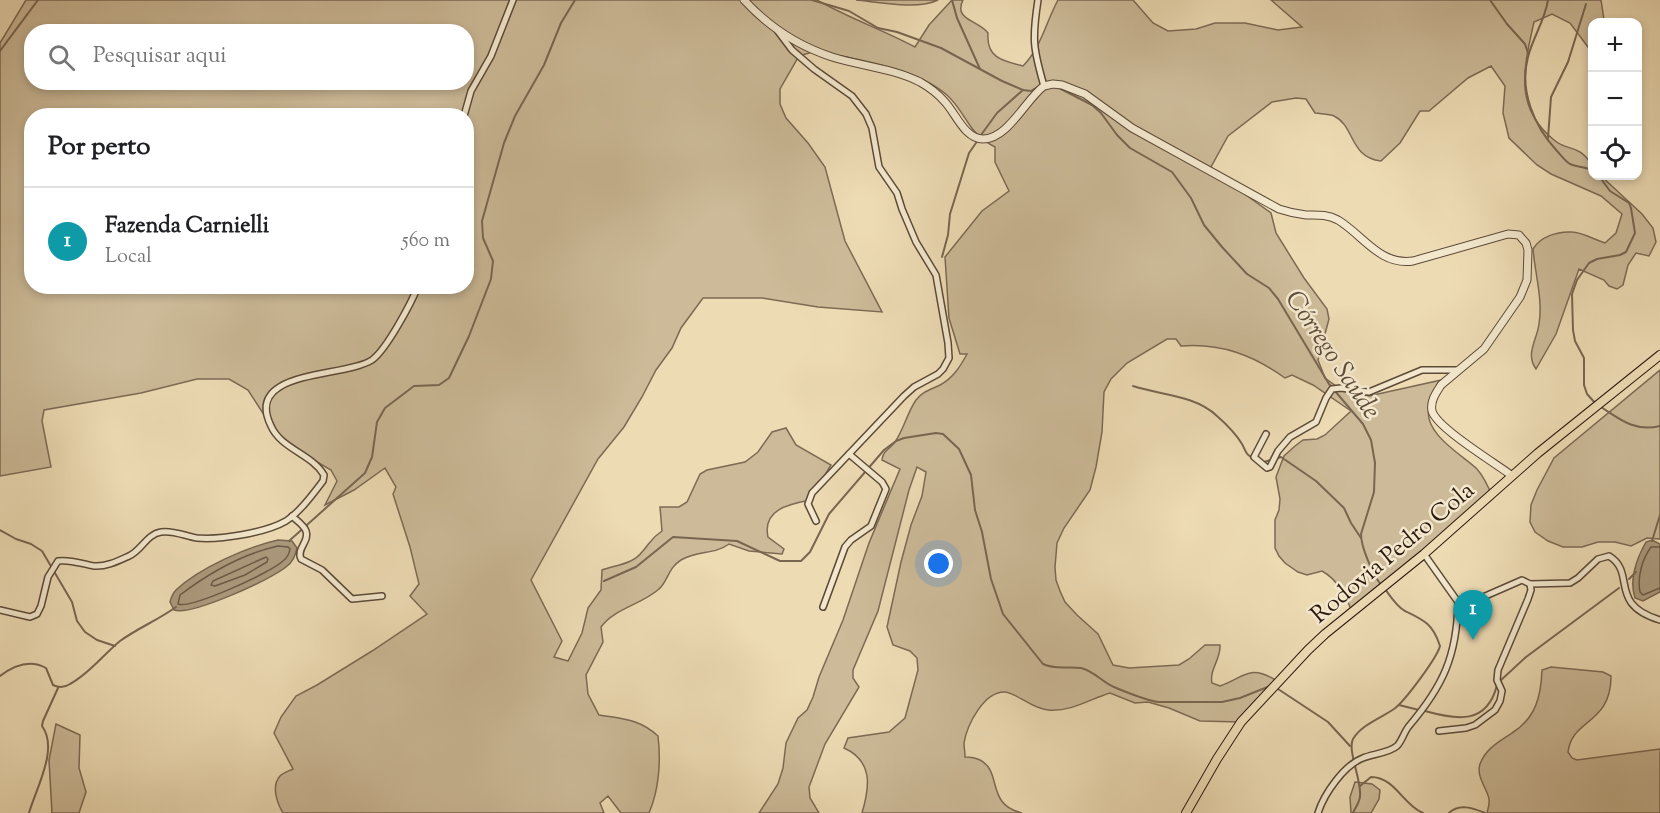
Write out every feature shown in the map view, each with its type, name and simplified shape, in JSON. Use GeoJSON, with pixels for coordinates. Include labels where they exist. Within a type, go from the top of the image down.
{"type":"FeatureCollection","features":[{"type":"Feature","properties":{"kind":"main road","name":"Rodovia Pedro Cola"},"geometry":{"type":"LineString","coordinates":[[1186,813],[1217,759],[1252,709],[1325,634],[1424,554],[1511,475],[1660,355]]}},
{"type":"Feature","properties":{"kind":"street"},"geometry":{"type":"LineString","coordinates":[[474,87],[490,56],[513,0]]}},
{"type":"Feature","properties":{"kind":"street"},"geometry":{"type":"LineString","coordinates":[[744,0],[776,28],[819,52],[905,75],[921,83],[944,101],[971,135],[982,139],[1008,127],[1044,86],[1053,84],[1085,94],[1132,128],[1279,209],[1306,215],[1326,215],[1336,219],[1378,252],[1398,262],[1413,261],[1508,234],[1519,235],[1523,238],[1528,250],[1528,274],[1525,289],[1484,349],[1458,370],[1436,392],[1432,401],[1432,412],[1444,427],[1511,475]]}},
{"type":"Feature","properties":{"kind":"street"},"geometry":{"type":"LineString","coordinates":[[1038,0],[1033,42],[1044,86]]}},
{"type":"Feature","properties":{"kind":"street"},"geometry":{"type":"LineString","coordinates":[[776,28],[792,50],[808,65],[852,96],[866,114],[872,128],[879,167],[897,193],[916,242],[936,275],[949,352],[946,365],[938,374],[914,387],[904,396],[809,497],[808,504],[816,521]]}},
{"type":"Feature","properties":{"kind":"street"},"geometry":{"type":"LineString","coordinates":[[466,108],[472,90]]}},
{"type":"Feature","properties":{"kind":"street"},"geometry":{"type":"LineString","coordinates":[[0,610],[24,616],[35,616],[39,611],[48,577],[58,561],[69,560],[92,566],[108,564],[134,554],[155,533],[165,532],[196,538],[225,537],[285,522],[323,481],[324,475],[318,467],[293,450],[273,431],[267,409],[273,392],[288,382],[349,369],[374,358],[388,341],[414,294]]}},
{"type":"Feature","properties":{"kind":"street"},"geometry":{"type":"LineString","coordinates":[[1266,435],[1254,457],[1267,468],[1290,437],[1316,422],[1332,389],[1369,392],[1422,370],[1434,368],[1458,370]]}},
{"type":"Feature","properties":{"kind":"street"},"geometry":{"type":"LineString","coordinates":[[823,607],[845,547],[870,526],[886,489],[882,482],[849,454]]}},
{"type":"Feature","properties":{"kind":"street"},"geometry":{"type":"LineString","coordinates":[[292,516],[304,527],[307,534],[300,552],[302,559],[322,570],[352,599],[382,596]]}},
{"type":"Feature","properties":{"kind":"street"},"geometry":{"type":"LineString","coordinates":[[1318,813],[1344,769],[1355,762],[1396,747],[1406,730],[1425,707],[1449,667],[1458,602],[1424,554]]}},
{"type":"Feature","properties":{"kind":"street"},"geometry":{"type":"LineString","coordinates":[[1458,602],[1474,601],[1522,580],[1530,584],[1573,582],[1598,559],[1609,556],[1620,566],[1629,602],[1639,611],[1660,620]]}},
{"type":"Feature","properties":{"kind":"street"},"geometry":{"type":"LineString","coordinates":[[1439,731],[1472,727],[1498,706],[1502,691],[1497,680],[1498,670],[1528,599],[1530,584]]}},
{"type":"Feature","properties":{"kind":"shaded area"},"geometry":{"type":"Polygon","coordinates":[[[26,0],[817,0],[915,47],[929,25],[952,0],[963,0],[961,12],[988,33],[988,41],[993,53],[1003,60],[1023,66],[1039,43],[1058,0],[1133,0],[1153,23],[1168,31],[1196,29],[1215,23],[1245,23],[1278,30],[1302,27],[1271,0],[1601,0],[1604,18],[1588,18],[1588,47],[1570,23],[1552,14],[1534,22],[1525,70],[1527,100],[1532,114],[1554,140],[1578,151],[1587,158],[1588,180],[1605,180],[1642,214],[1653,228],[1656,242],[1649,256],[1636,253],[1628,265],[1623,285],[1617,289],[1609,286],[1604,280],[1579,269],[1556,334],[1536,369],[1532,352],[1539,324],[1540,305],[1533,249],[1544,238],[1566,232],[1580,233],[1605,243],[1616,233],[1622,214],[1601,196],[1551,174],[1537,165],[1509,138],[1503,113],[1505,86],[1491,66],[1468,78],[1429,111],[1420,111],[1400,143],[1381,161],[1363,154],[1341,121],[1332,115],[1315,113],[1306,99],[1296,98],[1272,102],[1228,136],[1211,167],[1218,175],[1271,213],[1276,233],[1304,278],[1327,309],[1329,319],[1318,360],[1325,378],[1336,386],[1369,396],[1446,379],[1430,404],[1429,417],[1432,426],[1445,443],[1477,469],[1493,498],[1352,612],[1341,589],[1333,579],[1322,571],[1307,575],[1298,572],[1285,563],[1275,548],[1275,520],[1280,499],[1276,477],[1284,456],[1303,440],[1317,439],[1325,435],[1351,411],[1313,385],[1292,375],[1285,378],[1249,357],[1210,346],[1181,346],[1176,339],[1167,339],[1127,363],[1111,379],[1104,392],[1102,432],[1090,490],[1064,528],[1057,543],[1056,580],[1065,602],[1098,634],[1113,665],[1129,668],[1179,665],[1205,645],[1220,645],[1212,674],[1212,683],[1220,686],[1253,673],[1260,673],[1277,681],[1241,722],[1200,721],[1169,708],[1148,702],[1135,703],[1110,693],[1065,709],[1048,710],[1036,707],[1010,693],[997,693],[978,710],[969,727],[964,743],[965,757],[978,759],[987,765],[1003,803],[1022,813],[862,813],[867,793],[865,767],[853,753],[844,748],[848,738],[889,732],[905,718],[918,670],[917,658],[910,651],[893,645],[887,627],[901,562],[922,496],[926,472],[917,467],[878,611],[853,670],[853,678],[859,687],[825,744],[809,787],[810,798],[819,813],[759,813],[778,784],[783,768],[786,743],[798,718],[807,710],[813,697],[843,620],[869,543],[900,469],[882,460],[884,454],[898,437],[916,400],[949,379],[967,354],[960,354],[949,318],[945,257],[982,211],[1009,191],[995,162],[995,147],[973,130],[948,96],[920,78],[867,61],[816,51],[799,56],[780,89],[780,104],[786,118],[825,167],[845,241],[882,312],[818,307],[762,298],[703,298],[681,328],[672,348],[656,370],[624,427],[598,459],[531,580],[562,641],[554,657],[568,661],[582,633],[588,608],[601,590],[602,570],[629,562],[638,556],[662,531],[660,507],[679,507],[687,502],[700,474],[707,470],[745,462],[758,452],[772,432],[786,428],[796,445],[831,465],[810,500],[779,509],[769,520],[768,537],[784,549],[782,554],[749,551],[729,544],[718,550],[687,557],[673,567],[659,589],[613,615],[601,627],[603,642],[586,675],[588,694],[599,715],[638,723],[658,736],[658,775],[649,813],[621,813],[608,796],[600,803],[604,813],[283,813],[275,789],[277,780],[284,773],[293,769],[274,733],[281,717],[296,696],[372,651],[427,614],[410,596],[419,584],[393,494],[396,487],[385,468],[354,490],[325,505],[337,481],[331,470],[278,439],[248,390],[229,379],[197,379],[141,393],[44,410],[42,421],[51,467],[0,476],[0,43],[26,0]]]}},
{"type":"Feature","properties":{"kind":"shaded area"},"geometry":{"type":"Polygon","coordinates":[[[856,0],[938,0],[909,5],[856,0]]]}},
{"type":"Feature","properties":{"kind":"shaded area"},"geometry":{"type":"Polygon","coordinates":[[[1660,370],[1660,539],[1647,538],[1631,546],[1615,542],[1598,542],[1582,547],[1563,547],[1535,532],[1530,522],[1531,505],[1554,458],[1660,370]]]}},
{"type":"Feature","properties":{"kind":"shaded area"},"geometry":{"type":"Polygon","coordinates":[[[1551,667],[1603,672],[1611,676],[1605,704],[1576,733],[1568,752],[1572,758],[1577,760],[1660,749],[1660,813],[1487,813],[1489,801],[1481,778],[1480,764],[1489,750],[1527,720],[1536,706],[1542,670],[1551,667]]]}},
{"type":"Feature","properties":{"kind":"shaded area"},"geometry":{"type":"Polygon","coordinates":[[[56,724],[80,735],[79,768],[86,792],[79,813],[52,813],[49,760],[56,724]]]}},
{"type":"Feature","properties":{"kind":"shaded area"},"geometry":{"type":"Polygon","coordinates":[[[1355,782],[1372,784],[1380,790],[1379,799],[1371,813],[1351,813],[1350,797],[1355,782]]]}},
{"type":"Feature","properties":{"kind":"water"},"geometry":{"type":"Polygon","coordinates":[[[278,540],[292,541],[297,548],[293,559],[286,567],[248,588],[213,602],[196,608],[174,610],[170,602],[174,593],[197,574],[238,553],[278,540]]]}},
{"type":"Feature","properties":{"kind":"water"},"geometry":{"type":"Polygon","coordinates":[[[1652,540],[1660,544],[1660,592],[1643,601],[1635,598],[1633,577],[1646,542],[1652,540]]]}},
{"type":"Feature","properties":{"kind":"waterway"},"geometry":{"type":"LineString","coordinates":[[0,51],[38,0]]}},
{"type":"Feature","properties":{"kind":"waterway"},"geometry":{"type":"LineString","coordinates":[[289,541],[365,473],[372,457],[377,422],[385,408],[414,386],[439,385],[449,378],[469,336],[491,279],[493,261],[483,238],[482,221],[504,143],[515,116],[544,65],[561,23],[575,0]]}},
{"type":"Feature","properties":{"kind":"waterway","name":"Córrego Saúde"},"geometry":{"type":"LineString","coordinates":[[812,0],[849,11],[878,28],[897,32],[941,48],[1023,90],[1031,91],[1039,86]]}},
{"type":"Feature","properties":{"kind":"waterway"},"geometry":{"type":"LineString","coordinates":[[952,0],[957,18],[980,69]]}},
{"type":"Feature","properties":{"kind":"waterway"},"geometry":{"type":"LineString","coordinates":[[1490,0],[1525,44],[1528,53]]}},
{"type":"Feature","properties":{"kind":"waterway"},"geometry":{"type":"LineString","coordinates":[[1548,0],[1528,57],[1527,95],[1541,131],[1557,151],[1570,164],[1588,169]]}},
{"type":"Feature","properties":{"kind":"waterway"},"geometry":{"type":"LineString","coordinates":[[1548,138],[1551,97],[1568,62],[1586,4]]}},
{"type":"Feature","properties":{"kind":"waterway","name":"Córrego Saúde"},"geometry":{"type":"LineString","coordinates":[[1059,88],[1092,105],[1130,148],[1172,172],[1191,198],[1204,225],[1222,247],[1247,274],[1269,288],[1278,299],[1329,384],[1363,424],[1371,440],[1375,463],[1374,492],[1361,534],[1368,561],[1381,585]]}},
{"type":"Feature","properties":{"kind":"waterway"},"geometry":{"type":"LineString","coordinates":[[981,135],[997,113],[1023,90]]}},
{"type":"Feature","properties":{"kind":"waterway"},"geometry":{"type":"LineString","coordinates":[[942,257],[948,235],[950,214],[969,153],[978,140]]}},
{"type":"Feature","properties":{"kind":"waterway"},"geometry":{"type":"LineString","coordinates":[[1596,404],[1587,394],[1584,385],[1584,358],[1575,341],[1573,330],[1572,294],[1577,280],[1589,263],[1626,252],[1635,233],[1629,203],[1610,191],[1602,180]]}},
{"type":"Feature","properties":{"kind":"waterway"},"geometry":{"type":"LineString","coordinates":[[1133,386],[1188,400],[1208,409],[1230,429],[1240,440],[1247,454],[1253,458]]}},
{"type":"Feature","properties":{"kind":"waterway"},"geometry":{"type":"LineString","coordinates":[[1601,407],[1629,424],[1643,427],[1660,426]]}},
{"type":"Feature","properties":{"kind":"waterway"},"geometry":{"type":"LineString","coordinates":[[604,581],[636,567],[673,537],[737,541],[780,561],[801,561],[810,552],[829,514],[884,450],[904,438],[943,434],[959,449],[971,475],[975,510],[982,532],[991,579],[1003,614],[1043,664],[1052,667],[1086,669],[1114,687],[1159,702],[1222,702],[1240,698],[1270,686]]}},
{"type":"Feature","properties":{"kind":"waterway"},"geometry":{"type":"LineString","coordinates":[[1264,462],[1281,457],[1316,481],[1344,508],[1361,538]]}},
{"type":"Feature","properties":{"kind":"waterway"},"geometry":{"type":"LineString","coordinates":[[1652,541],[1660,515]]}},
{"type":"Feature","properties":{"kind":"waterway"},"geometry":{"type":"LineString","coordinates":[[0,530],[42,551],[72,602],[77,621],[85,632],[97,640],[115,646]]}},
{"type":"Feature","properties":{"kind":"waterway"},"geometry":{"type":"LineString","coordinates":[[1629,579],[1636,572]]}},
{"type":"Feature","properties":{"kind":"waterway"},"geometry":{"type":"LineString","coordinates":[[1500,681],[1526,657],[1619,588]]}},
{"type":"Feature","properties":{"kind":"waterway","name":"Córrego Saúde"},"geometry":{"type":"LineString","coordinates":[[1353,813],[1360,796],[1352,750],[1353,739],[1366,726],[1399,705],[1427,669],[1440,646],[1431,628],[1423,620],[1399,607],[1385,589]]}},
{"type":"Feature","properties":{"kind":"waterway"},"geometry":{"type":"LineString","coordinates":[[0,676],[10,669],[34,664],[46,668],[53,685],[66,686],[77,680],[120,641],[176,607]]}},
{"type":"Feature","properties":{"kind":"waterway"},"geometry":{"type":"LineString","coordinates":[[1425,711],[1459,717],[1478,713],[1486,707],[1497,685]]}},
{"type":"Feature","properties":{"kind":"waterway"},"geometry":{"type":"LineString","coordinates":[[1275,687],[1328,722],[1350,746]]}},
{"type":"Feature","properties":{"kind":"waterway"},"geometry":{"type":"LineString","coordinates":[[29,813],[47,757],[47,735],[42,726],[43,721],[58,688]]}},
{"type":"Feature","properties":{"kind":"waterway"},"geometry":{"type":"LineString","coordinates":[[1399,705],[1419,710]]}},
{"type":"Feature","properties":{"kind":"waterway"},"geometry":{"type":"LineString","coordinates":[[1360,786],[1371,777],[1379,778],[1393,786],[1410,804],[1423,813]]}},
{"type":"Feature","properties":{"kind":"waterway"},"geometry":{"type":"LineString","coordinates":[[1449,813],[1462,807],[1485,813]]}},
{"type":"Feature","properties":{"kind":"place","name":"Fazenda Carnielli"},"geometry":{"type":"Point","coordinates":[1473,640]}}]}
